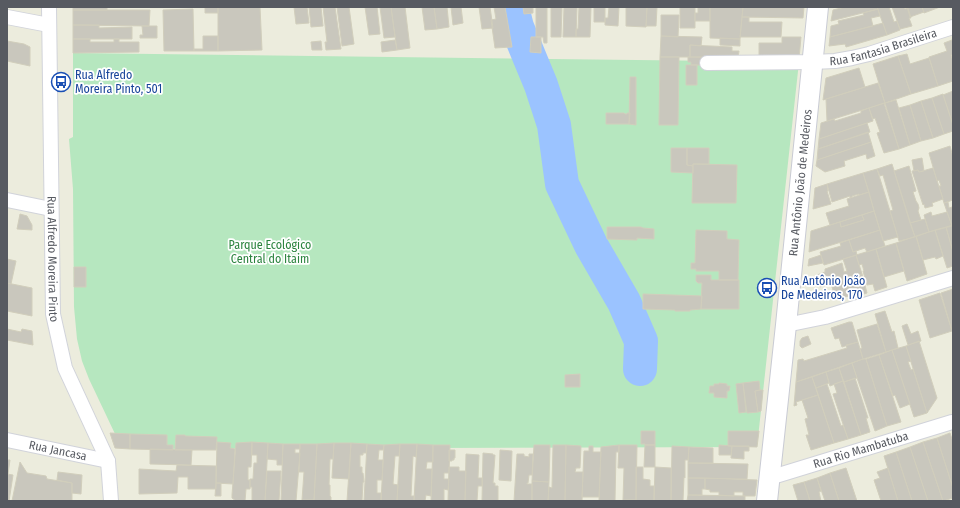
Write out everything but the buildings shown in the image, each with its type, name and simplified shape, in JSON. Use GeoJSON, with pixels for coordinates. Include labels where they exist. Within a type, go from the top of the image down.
{"type":"FeatureCollection","features":[{"type":"Feature","properties":{"kind":"street","name":"Rua Alfredo Moreira Pinto"},"geometry":{"type":"LineString","coordinates":[[49,7],[52,314],[66,368],[108,461],[111,501]]}},
{"type":"Feature","properties":{"kind":"street","name":"Rua Antônio João de Medeiros"},"geometry":{"type":"LineString","coordinates":[[767,501],[818,7]]}},
{"type":"Feature","properties":{"kind":"street"},"geometry":{"type":"LineString","coordinates":[[7,17],[49,25]]}},
{"type":"Feature","properties":{"kind":"street","name":"Rua Fantasia Brasileira"},"geometry":{"type":"LineString","coordinates":[[706,63],[835,61],[852,58],[953,27]]}},
{"type":"Feature","properties":{"kind":"street"},"geometry":{"type":"LineString","coordinates":[[7,200],[51,209]]}},
{"type":"Feature","properties":{"kind":"street"},"geometry":{"type":"LineString","coordinates":[[786,325],[825,317],[953,278]]}},
{"type":"Feature","properties":{"kind":"street","name":"Rua Rio Mambatuba"},"geometry":{"type":"LineString","coordinates":[[769,478],[952,422]]}},
{"type":"Feature","properties":{"kind":"street","name":"Rua Jancasa"},"geometry":{"type":"LineString","coordinates":[[7,440],[108,461]]}},
{"type":"Feature","properties":{"kind":"green space","name":"Parque Ecológico Central do Itaim"},"geometry":{"type":"Polygon","coordinates":[[[73,53],[799,62],[757,447],[128,449],[116,436],[89,379],[82,361],[77,339],[74,307],[73,189],[69,139],[73,137],[73,53]]]}},
{"type":"Feature","properties":{"kind":"waterway"},"geometry":{"type":"LineString","coordinates":[[512,7],[517,27],[541,85],[554,125],[562,184],[591,245],[624,302],[641,341],[640,369]]}},
{"type":"Feature","properties":{"kind":"place","name":"Rua Alfredo Moreira Pinto, 501"},"geometry":{"type":"Point","coordinates":[61,82]}},
{"type":"Feature","properties":{"kind":"place","name":"Rua Antônio João De Medeiros, 170"},"geometry":{"type":"Point","coordinates":[767,288]}}]}
